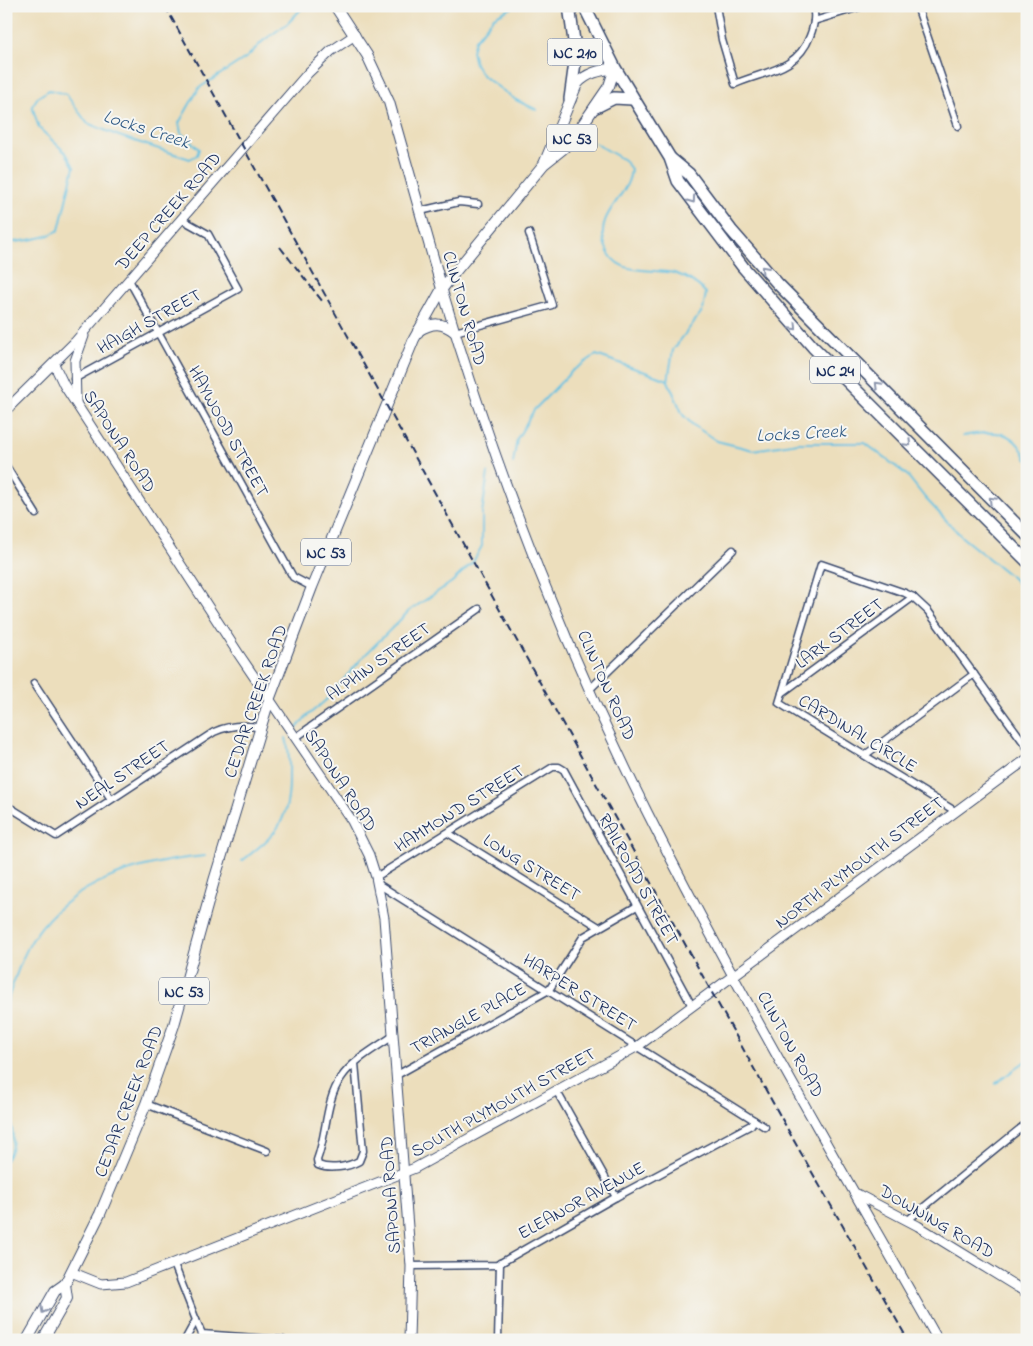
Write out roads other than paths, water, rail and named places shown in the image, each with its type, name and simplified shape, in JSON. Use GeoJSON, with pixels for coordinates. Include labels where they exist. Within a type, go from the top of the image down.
{"type":"FeatureCollection","features":[{"type":"Feature","properties":{"kind":"highway","name":"NC 210"},"geometry":{"type":"LineString","coordinates":[[569,6],[576,55],[570,98]]}},
{"type":"Feature","properties":{"kind":"highway","name":"NC 24"},"geometry":{"type":"LineString","coordinates":[[584,6],[632,99],[670,158],[678,181],[743,267],[789,322],[1027,561]]}},
{"type":"Feature","properties":{"kind":"highway"},"geometry":{"type":"LineString","coordinates":[[596,107],[614,98],[632,99]]}},
{"type":"Feature","properties":{"kind":"highway","name":"NC 24"},"geometry":{"type":"LineString","coordinates":[[670,158],[689,174],[731,230],[778,284],[1027,535]]}},
{"type":"Feature","properties":{"kind":"main road","name":"CLINTON ROAD"},"geometry":{"type":"LineString","coordinates":[[337,9],[355,35],[375,70],[389,102],[442,289]]}},
{"type":"Feature","properties":{"kind":"main road","name":"CEDAR CREEK ROAD"},"geometry":{"type":"LineString","coordinates":[[28,1340],[55,1291],[65,1284],[104,1206],[146,1104],[174,1025],[214,881],[269,700],[312,587],[418,331],[442,289],[544,164],[564,148],[596,107],[609,86],[615,68],[603,69],[583,78],[570,98],[544,164]]}},
{"type":"Feature","properties":{"kind":"main road"},"geometry":{"type":"LineString","coordinates":[[418,331],[436,323],[446,325],[455,332]]}},
{"type":"Feature","properties":{"kind":"main road","name":"CEDAR CREEK ROAD"},"geometry":{"type":"LineString","coordinates":[[43,1340],[67,1298],[65,1284]]}},
{"type":"Feature","properties":{"kind":"street"},"geometry":{"type":"LineString","coordinates":[[716,6],[722,40],[735,84],[779,69],[792,62],[808,40],[814,21],[813,6]]}},
{"type":"Feature","properties":{"kind":"street"},"geometry":{"type":"LineString","coordinates":[[814,21],[863,6]]}},
{"type":"Feature","properties":{"kind":"street"},"geometry":{"type":"LineString","coordinates":[[917,6],[958,126]]}},
{"type":"Feature","properties":{"kind":"street","name":"DEEP CREEK ROAD"},"geometry":{"type":"LineString","coordinates":[[8,405],[54,364],[86,329],[183,220],[308,73],[331,51],[355,35]]}},
{"type":"Feature","properties":{"kind":"street"},"geometry":{"type":"LineString","coordinates":[[420,211],[459,202],[478,204]]}},
{"type":"Feature","properties":{"kind":"street","name":"HAIGH STREET"},"geometry":{"type":"LineString","coordinates":[[74,379],[238,288],[208,234],[183,220]]}},
{"type":"Feature","properties":{"kind":"street"},"geometry":{"type":"LineString","coordinates":[[455,332],[552,305],[529,233]]}},
{"type":"Feature","properties":{"kind":"street","name":"HAYWOOD STREET"},"geometry":{"type":"LineString","coordinates":[[129,280],[293,577],[312,587]]}},
{"type":"Feature","properties":{"kind":"street","name":"CLINTON ROAD"},"geometry":{"type":"LineString","coordinates":[[442,289],[472,387],[515,510],[590,689],[647,812],[734,976],[938,1340]]}},
{"type":"Feature","properties":{"kind":"street"},"geometry":{"type":"LineString","coordinates":[[76,404],[75,361],[86,329]]}},
{"type":"Feature","properties":{"kind":"street","name":"SAPONA ROAD"},"geometry":{"type":"LineString","coordinates":[[54,364],[76,404],[269,700],[352,822],[369,855],[377,880],[384,918],[397,1075],[411,1266],[409,1340]]}},
{"type":"Feature","properties":{"kind":"street"},"geometry":{"type":"LineString","coordinates":[[6,466],[36,514]]}},
{"type":"Feature","properties":{"kind":"street"},"geometry":{"type":"LineString","coordinates":[[590,689],[733,550]]}},
{"type":"Feature","properties":{"kind":"street","name":"CARDINAL CIRCLE"},"geometry":{"type":"LineString","coordinates":[[955,811],[865,754],[779,703],[821,564],[913,597],[928,611],[1027,747]]}},
{"type":"Feature","properties":{"kind":"street","name":"LARK STREET"},"geometry":{"type":"LineString","coordinates":[[782,694],[913,597]]}},
{"type":"Feature","properties":{"kind":"street","name":"ALPHIN STREET"},"geometry":{"type":"LineString","coordinates":[[295,738],[479,610]]}},
{"type":"Feature","properties":{"kind":"street"},"geometry":{"type":"LineString","coordinates":[[865,754],[974,674]]}},
{"type":"Feature","properties":{"kind":"street"},"geometry":{"type":"LineString","coordinates":[[34,683],[111,799]]}},
{"type":"Feature","properties":{"kind":"street","name":"NEAL STREET"},"geometry":{"type":"LineString","coordinates":[[6,805],[56,836],[214,732],[234,725],[249,725],[261,728]]}},
{"type":"Feature","properties":{"kind":"street","name":"NORTH PLYMOUTH STREET"},"geometry":{"type":"LineString","coordinates":[[712,992],[1027,759]]}},
{"type":"Feature","properties":{"kind":"street","name":"HAMMOND STREET"},"geometry":{"type":"LineString","coordinates":[[377,880],[553,767],[559,767]]}},
{"type":"Feature","properties":{"kind":"street","name":"RAILROAD STREET"},"geometry":{"type":"LineString","coordinates":[[559,767],[564,770],[692,1006]]}},
{"type":"Feature","properties":{"kind":"street","name":"LONG STREET"},"geometry":{"type":"LineString","coordinates":[[448,833],[599,927]]}},
{"type":"Feature","properties":{"kind":"street","name":"HARPER STREET"},"geometry":{"type":"LineString","coordinates":[[377,880],[765,1127]]}},
{"type":"Feature","properties":{"kind":"street","name":"TRIANGLE PLACE"},"geometry":{"type":"LineString","coordinates":[[397,1075],[549,990],[583,937],[637,906]]}},
{"type":"Feature","properties":{"kind":"street","name":"SOUTH PLYMOUTH STREET"},"geometry":{"type":"LineString","coordinates":[[71,1272],[101,1284],[113,1284],[174,1264],[404,1173],[638,1046],[712,992]]}},
{"type":"Feature","properties":{"kind":"street"},"geometry":{"type":"LineString","coordinates":[[355,1063],[363,1151],[359,1161],[350,1166],[323,1167],[318,1165],[317,1160],[328,1110],[341,1078],[355,1063],[393,1036]]}},
{"type":"Feature","properties":{"kind":"street"},"geometry":{"type":"LineString","coordinates":[[556,1090],[616,1197]]}},
{"type":"Feature","properties":{"kind":"street"},"geometry":{"type":"LineString","coordinates":[[146,1104],[267,1151]]}},
{"type":"Feature","properties":{"kind":"street","name":"ELEANOR AVENUE"},"geometry":{"type":"LineString","coordinates":[[411,1266],[500,1263],[616,1197],[750,1125],[754,1120]]}},
{"type":"Feature","properties":{"kind":"street"},"geometry":{"type":"LineString","coordinates":[[908,1220],[1027,1123]]}},
{"type":"Feature","properties":{"kind":"street","name":"DOWNING ROAD"},"geometry":{"type":"LineString","coordinates":[[857,1194],[908,1220],[1027,1293]]}},
{"type":"Feature","properties":{"kind":"street"},"geometry":{"type":"LineString","coordinates":[[498,1340],[500,1263]]}},
{"type":"Feature","properties":{"kind":"street"},"geometry":{"type":"LineString","coordinates":[[174,1264],[202,1334],[283,1340]]}},
{"type":"Feature","properties":{"kind":"street"},"geometry":{"type":"LineString","coordinates":[[185,1340],[196,1320]]}},
{"type":"Feature","properties":{"kind":"waterway","name":"Locks Creek"},"geometry":{"type":"LineString","coordinates":[[6,243],[41,238],[59,230],[74,167],[66,153],[39,128],[32,106],[38,97],[49,90],[66,94],[87,123],[119,136],[190,159],[197,155],[199,149],[181,133],[179,123],[199,88],[247,57],[263,41],[288,23],[304,6]]}},
{"type":"Feature","properties":{"kind":"waterway","name":"Locks Creek"},"geometry":{"type":"LineString","coordinates":[[515,6],[494,17],[475,40],[472,51],[475,64],[483,76],[516,100],[537,110]]}},
{"type":"Feature","properties":{"kind":"waterway","name":"Locks Creek"},"geometry":{"type":"LineString","coordinates":[[595,143],[624,160],[631,169],[625,189],[604,223],[605,245],[610,255],[625,267],[664,271],[687,278],[706,293],[703,310],[673,350],[668,381],[683,415],[693,425],[717,441],[753,450],[798,443],[865,443],[907,475],[925,498],[963,538],[1013,578],[1027,594]]}},
{"type":"Feature","properties":{"kind":"waterway"},"geometry":{"type":"LineString","coordinates":[[513,463],[517,439],[534,410],[572,371],[596,355],[668,380]]}},
{"type":"Feature","properties":{"kind":"waterway","name":"Locks Creek"},"geometry":{"type":"LineString","coordinates":[[963,436],[983,433],[1001,434],[1016,442],[1027,460]]}},
{"type":"Feature","properties":{"kind":"waterway"},"geometry":{"type":"LineString","coordinates":[[297,728],[307,716],[325,701],[364,656],[409,611],[452,582],[473,562],[482,546],[482,513],[488,473]]}},
{"type":"Feature","properties":{"kind":"waterway"},"geometry":{"type":"LineString","coordinates":[[242,861],[272,835],[284,816],[289,792],[289,757],[286,738]]}},
{"type":"Feature","properties":{"kind":"waterway"},"geometry":{"type":"LineString","coordinates":[[6,1004],[29,945],[50,917],[68,901],[110,877],[133,869],[157,863],[205,856]]}},
{"type":"Feature","properties":{"kind":"waterway"},"geometry":{"type":"LineString","coordinates":[[995,1084],[1027,1060]]}},
{"type":"Feature","properties":{"kind":"waterway"},"geometry":{"type":"LineString","coordinates":[[6,1109],[13,1135],[12,1148],[6,1160]]}},
{"type":"Feature","properties":{"kind":"railway"},"geometry":{"type":"LineString","coordinates":[[165,6],[793,1139],[908,1340]]}},
{"type":"Feature","properties":{"kind":"railway"},"geometry":{"type":"LineString","coordinates":[[280,247],[323,302]]}}]}
